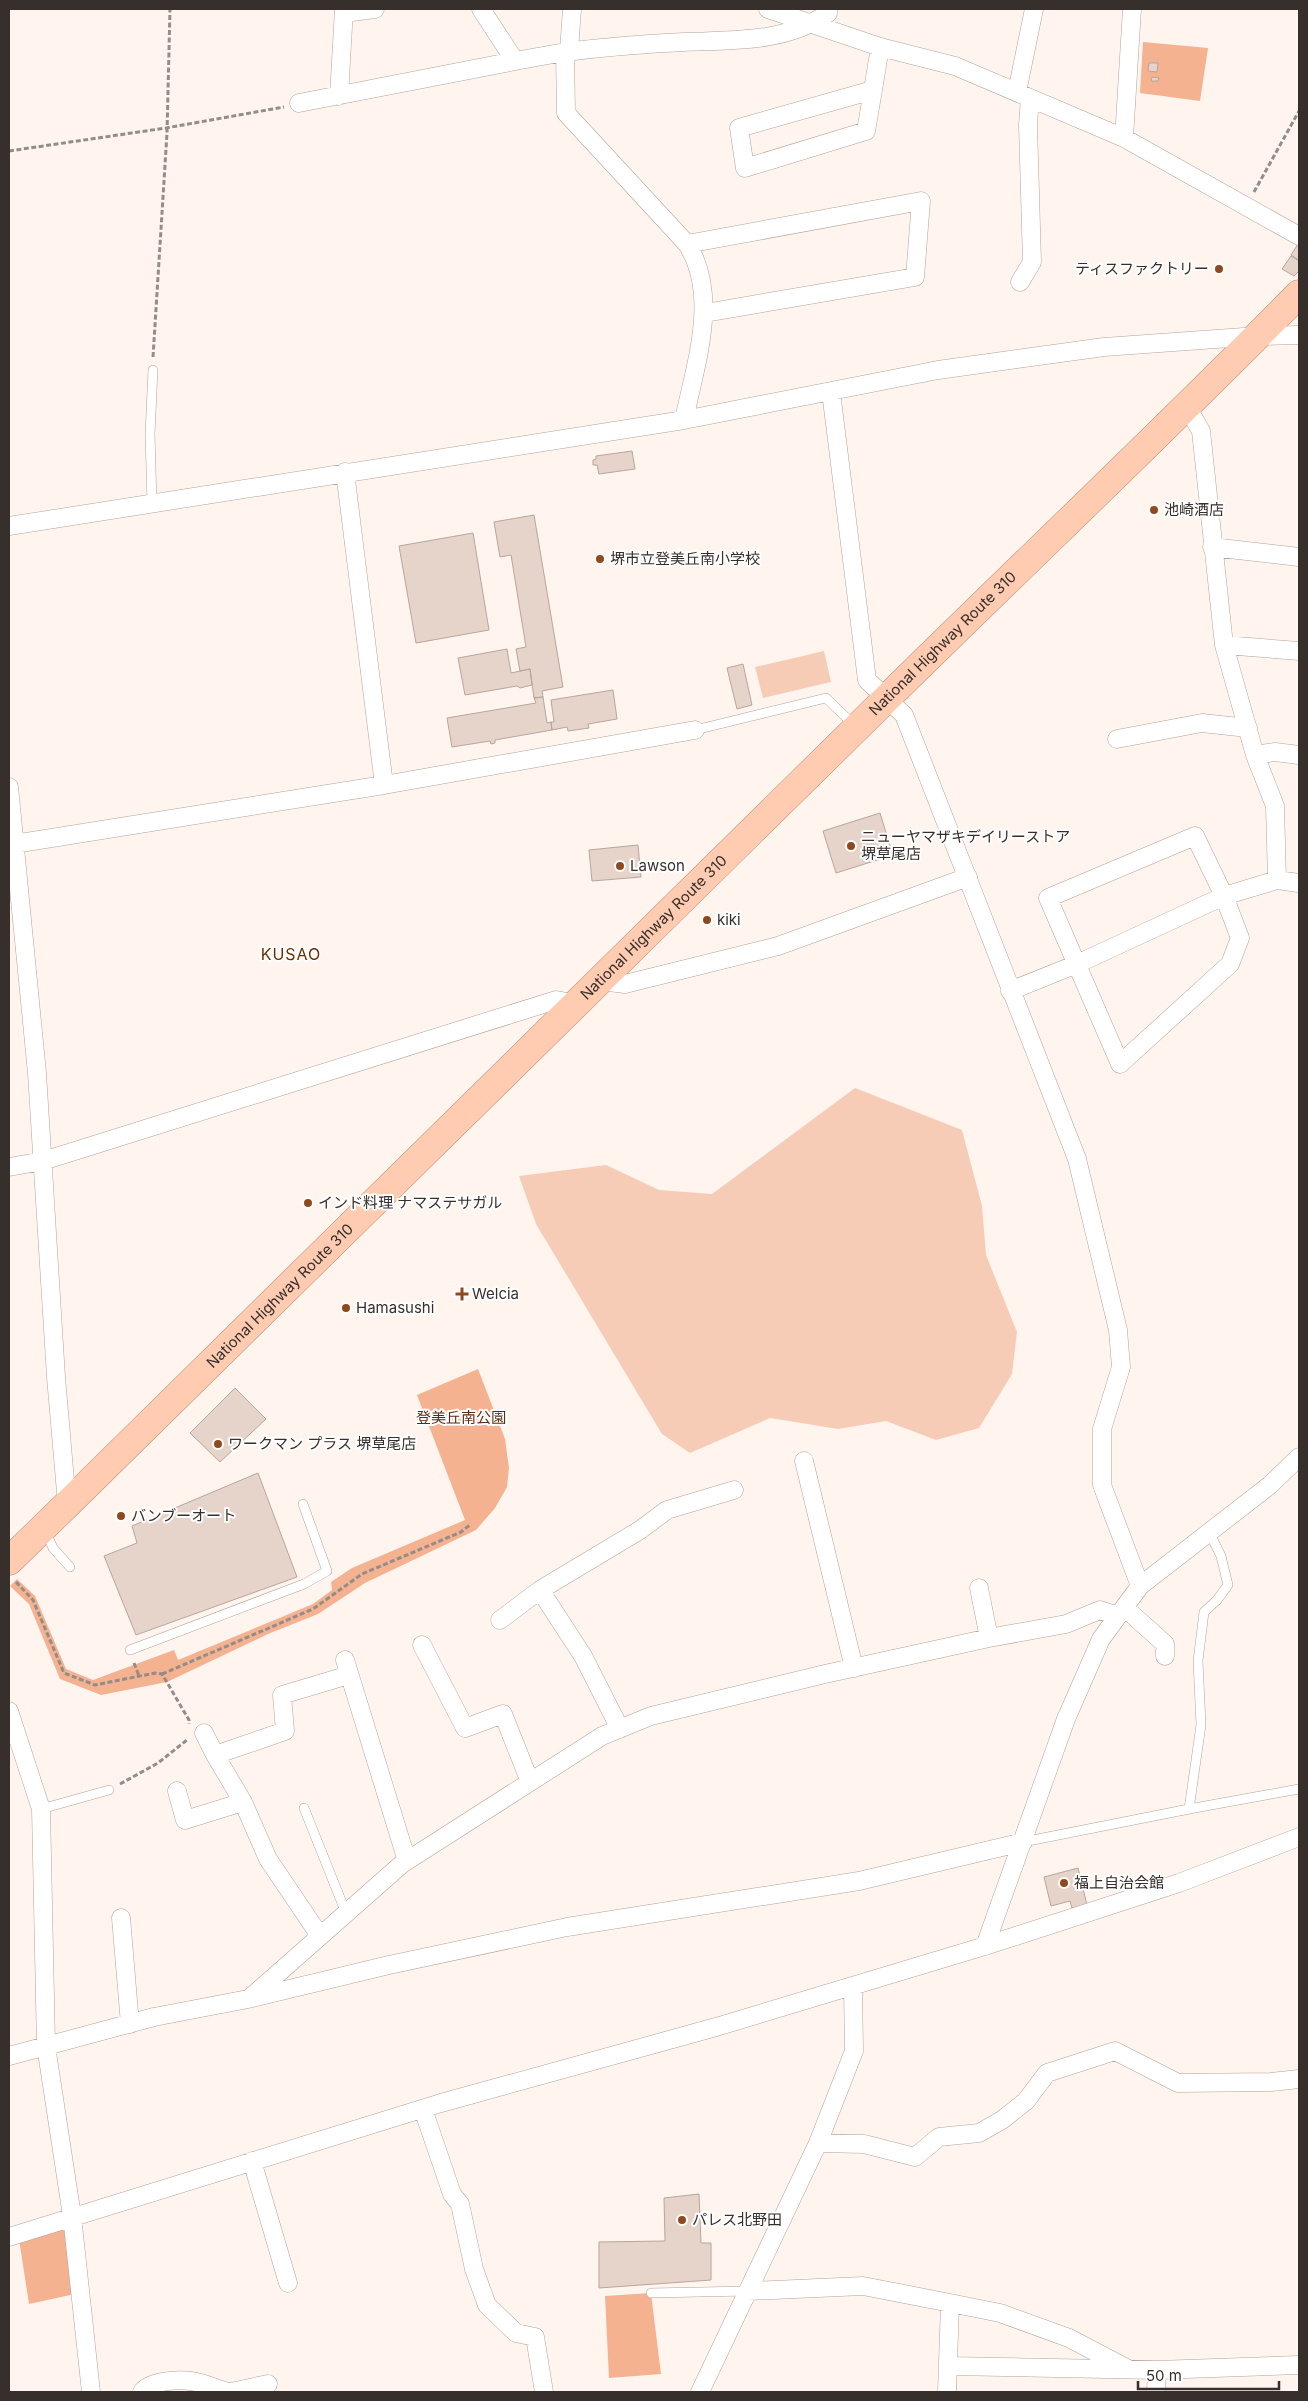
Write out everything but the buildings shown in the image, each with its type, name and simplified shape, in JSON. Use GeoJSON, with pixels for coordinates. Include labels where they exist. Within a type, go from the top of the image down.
{"type":"FeatureCollection","features":[{"type":"Feature","properties":{"kind":"highway","name":"National Highway Route 310"},"geometry":{"type":"LineString","coordinates":[[12,1571],[44,1527],[67,1504],[578,1004],[886,699],[1187,407],[1299,294]]}},
{"type":"Feature","properties":{"kind":"street"},"geometry":{"type":"LineString","coordinates":[[339,96],[344,11],[375,9]]}},
{"type":"Feature","properties":{"kind":"street"},"geometry":{"type":"LineString","coordinates":[[481,9],[515,61]]}},
{"type":"Feature","properties":{"kind":"street"},"geometry":{"type":"LineString","coordinates":[[572,9],[567,52],[566,113],[687,244],[697,259],[705,313],[684,420]]}},
{"type":"Feature","properties":{"kind":"street"},"geometry":{"type":"LineString","coordinates":[[768,9],[880,47],[956,66],[1124,138],[1299,236]]}},
{"type":"Feature","properties":{"kind":"street"},"geometry":{"type":"LineString","coordinates":[[299,103],[567,52],[767,38],[811,25],[828,13],[828,9]]}},
{"type":"Feature","properties":{"kind":"street"},"geometry":{"type":"LineString","coordinates":[[1020,282],[1032,262],[1028,126],[1023,95],[1034,9]]}},
{"type":"Feature","properties":{"kind":"street"},"geometry":{"type":"LineString","coordinates":[[1124,138],[1132,9]]}},
{"type":"Feature","properties":{"kind":"street"},"geometry":{"type":"LineString","coordinates":[[873,90],[739,128],[745,168],[866,131],[873,90],[880,47]]}},
{"type":"Feature","properties":{"kind":"street"},"geometry":{"type":"LineString","coordinates":[[687,244],[921,201],[915,277],[705,313]]}},
{"type":"Feature","properties":{"kind":"street"},"geometry":{"type":"LineString","coordinates":[[9,526],[684,420],[938,370],[1104,347],[1258,336],[1299,335]]}},
{"type":"Feature","properties":{"kind":"street"},"geometry":{"type":"LineString","coordinates":[[831,392],[867,680],[904,715],[1077,1159],[1118,1330],[1121,1367],[1102,1429],[1102,1485],[1140,1586]]}},
{"type":"Feature","properties":{"kind":"street"},"geometry":{"type":"LineString","coordinates":[[1187,407],[1202,431],[1212,547],[1224,645],[1254,755],[1274,806],[1277,880]]}},
{"type":"Feature","properties":{"kind":"street"},"geometry":{"type":"LineString","coordinates":[[345,472],[384,785]]}},
{"type":"Feature","properties":{"kind":"street"},"geometry":{"type":"LineString","coordinates":[[1212,547],[1299,557]]}},
{"type":"Feature","properties":{"kind":"street"},"geometry":{"type":"LineString","coordinates":[[1224,645],[1299,651]]}},
{"type":"Feature","properties":{"kind":"street"},"geometry":{"type":"LineString","coordinates":[[1117,740],[1202,723],[1248,728]]}},
{"type":"Feature","properties":{"kind":"street"},"geometry":{"type":"LineString","coordinates":[[14,844],[384,785],[695,730]]}},
{"type":"Feature","properties":{"kind":"street"},"geometry":{"type":"LineString","coordinates":[[1254,755],[1275,752],[1299,755]]}},
{"type":"Feature","properties":{"kind":"street"},"geometry":{"type":"LineString","coordinates":[[9,787],[43,1161],[56,1377],[67,1504]]}},
{"type":"Feature","properties":{"kind":"street"},"geometry":{"type":"LineString","coordinates":[[1195,836],[1224,896],[1240,938],[1230,964],[1120,1064],[1048,898],[1195,836]]}},
{"type":"Feature","properties":{"kind":"street"},"geometry":{"type":"LineString","coordinates":[[601,981],[625,984],[778,946],[968,877]]}},
{"type":"Feature","properties":{"kind":"street"},"geometry":{"type":"LineString","coordinates":[[1010,991],[1077,964],[1224,896],[1277,880],[1299,882]]}},
{"type":"Feature","properties":{"kind":"street"},"geometry":{"type":"LineString","coordinates":[[9,1167],[43,1161],[556,1000],[578,1004]]}},
{"type":"Feature","properties":{"kind":"street"},"geometry":{"type":"LineString","coordinates":[[985,1946],[1066,1719],[1102,1639],[1140,1586],[1270,1485],[1299,1457]]}},
{"type":"Feature","properties":{"kind":"street"},"geometry":{"type":"LineString","coordinates":[[804,1460],[854,1668]]}},
{"type":"Feature","properties":{"kind":"street"},"geometry":{"type":"LineString","coordinates":[[500,1620],[540,1590],[640,1530],[667,1510],[734,1490]]}},
{"type":"Feature","properties":{"kind":"street"},"geometry":{"type":"LineString","coordinates":[[980,1588],[989,1638]]}},
{"type":"Feature","properties":{"kind":"street"},"geometry":{"type":"LineString","coordinates":[[540,1590],[583,1656],[620,1729]]}},
{"type":"Feature","properties":{"kind":"street"},"geometry":{"type":"LineString","coordinates":[[248,1999],[407,1861],[602,1736],[652,1716],[989,1638],[1066,1624],[1100,1610],[1122,1612],[1165,1644],[1165,1656]]}},
{"type":"Feature","properties":{"kind":"street"},"geometry":{"type":"LineString","coordinates":[[422,1645],[465,1728],[502,1714],[530,1782]]}},
{"type":"Feature","properties":{"kind":"street"},"geometry":{"type":"LineString","coordinates":[[215,1755],[285,1731],[282,1695],[347,1668],[407,1861]]}},
{"type":"Feature","properties":{"kind":"street"},"geometry":{"type":"LineString","coordinates":[[9,1711],[41,1809],[46,2046],[72,2216],[90,2392]]}},
{"type":"Feature","properties":{"kind":"street"},"geometry":{"type":"LineString","coordinates":[[194,1731],[215,1755],[243,1802],[268,1858],[320,1936]]}},
{"type":"Feature","properties":{"kind":"street"},"geometry":{"type":"LineString","coordinates":[[177,1791],[185,1820],[243,1802]]}},
{"type":"Feature","properties":{"kind":"street"},"geometry":{"type":"LineString","coordinates":[[9,2237],[423,2109],[852,1987],[985,1946],[1179,1883],[1299,1837]]}},
{"type":"Feature","properties":{"kind":"street"},"geometry":{"type":"LineString","coordinates":[[9,2056],[130,2024],[566,1927],[859,1881],[1023,1842]]}},
{"type":"Feature","properties":{"kind":"street"},"geometry":{"type":"LineString","coordinates":[[121,1918],[130,2024]]}},
{"type":"Feature","properties":{"kind":"street"},"geometry":{"type":"LineString","coordinates":[[700,2392],[818,2143],[854,2051],[852,1987]]}},
{"type":"Feature","properties":{"kind":"street"},"geometry":{"type":"LineString","coordinates":[[818,2143],[864,2144],[915,2157],[939,2138],[979,2133],[1002,2120],[1026,2100],[1047,2073],[1115,2051],[1178,2083],[1271,2082],[1299,2079]]}},
{"type":"Feature","properties":{"kind":"street"},"geometry":{"type":"LineString","coordinates":[[423,2109],[452,2194],[460,2204],[474,2269],[487,2305],[516,2333],[535,2337],[544,2392]]}},
{"type":"Feature","properties":{"kind":"street"},"geometry":{"type":"LineString","coordinates":[[252,2162],[288,2283]]}},
{"type":"Feature","properties":{"kind":"street"},"geometry":{"type":"LineString","coordinates":[[748,2291],[863,2286],[950,2302],[1000,2313],[1069,2338],[1128,2369]]}},
{"type":"Feature","properties":{"kind":"street"},"geometry":{"type":"LineString","coordinates":[[947,2392],[950,2302]]}},
{"type":"Feature","properties":{"kind":"street"},"geometry":{"type":"LineString","coordinates":[[948,2366],[1157,2370],[1299,2365]]}},
{"type":"Feature","properties":{"kind":"street"},"geometry":{"type":"LineString","coordinates":[[1156,2392],[1157,2370]]}},
{"type":"Feature","properties":{"kind":"street"},"geometry":{"type":"LineString","coordinates":[[142,2392],[144,2389],[162,2382],[190,2381],[230,2392],[268,2384]]}},
{"type":"Feature","properties":{"kind":"lane"},"geometry":{"type":"LineString","coordinates":[[152,503],[150,434],[153,370]]}},
{"type":"Feature","properties":{"kind":"lane"},"geometry":{"type":"LineString","coordinates":[[695,730],[826,698],[857,728]]}},
{"type":"Feature","properties":{"kind":"lane"},"geometry":{"type":"LineString","coordinates":[[130,1650],[304,1584],[327,1571],[303,1504]]}},
{"type":"Feature","properties":{"kind":"lane"},"geometry":{"type":"LineString","coordinates":[[44,1527],[53,1548],[70,1567]]}},
{"type":"Feature","properties":{"kind":"lane"},"geometry":{"type":"LineString","coordinates":[[1189,1809],[1201,1725],[1198,1661],[1204,1612],[1228,1585],[1221,1556],[1209,1532]]}},
{"type":"Feature","properties":{"kind":"lane"},"geometry":{"type":"LineString","coordinates":[[1023,1842],[1299,1788]]}},
{"type":"Feature","properties":{"kind":"lane"},"geometry":{"type":"LineString","coordinates":[[41,1809],[109,1790]]}},
{"type":"Feature","properties":{"kind":"lane"},"geometry":{"type":"LineString","coordinates":[[304,1808],[346,1913]]}},
{"type":"Feature","properties":{"kind":"lane"},"geometry":{"type":"LineString","coordinates":[[651,2293],[748,2291]]}},
{"type":"Feature","properties":{"kind":"path"},"geometry":{"type":"LineString","coordinates":[[153,370],[166,128],[170,9]]}},
{"type":"Feature","properties":{"kind":"path"},"geometry":{"type":"LineString","coordinates":[[9,151],[166,128],[299,103]]}},
{"type":"Feature","properties":{"kind":"path"},"geometry":{"type":"LineString","coordinates":[[1246,206],[1299,111]]}},
{"type":"Feature","properties":{"kind":"path"},"geometry":{"type":"LineString","coordinates":[[12,1571],[33,1600],[64,1673],[95,1685],[154,1673],[162,1674],[313,1609],[362,1574],[461,1532],[471,1524]]}},
{"type":"Feature","properties":{"kind":"path"},"geometry":{"type":"LineString","coordinates":[[109,1790],[176,1751],[194,1731],[162,1674]]}},
{"type":"Feature","properties":{"kind":"green space"},"geometry":{"type":"Polygon","coordinates":[[[1143,42],[1208,48],[1200,101],[1140,93],[1143,42]]]}},
{"type":"Feature","properties":{"kind":"green space","name":"登美丘南公園"},"geometry":{"type":"Polygon","coordinates":[[[478,1369],[505,1439],[509,1468],[507,1487],[495,1508],[476,1530],[365,1583],[318,1614],[268,1634],[167,1682],[101,1695],[60,1679],[29,1604],[10,1586],[17,1579],[35,1596],[66,1669],[93,1680],[174,1650],[178,1660],[313,1604],[332,1590],[331,1582],[352,1568],[465,1520],[417,1395],[478,1369]]]}},
{"type":"Feature","properties":{"kind":"green space"},"geometry":{"type":"Polygon","coordinates":[[[62,2227],[68,2231],[75,2294],[29,2304],[19,2239],[62,2227]]]}},
{"type":"Feature","properties":{"kind":"green space"},"geometry":{"type":"Polygon","coordinates":[[[651,2293],[661,2374],[609,2378],[605,2296],[651,2293]]]}},
{"type":"Feature","properties":{"kind":"shaded area"},"geometry":{"type":"Polygon","coordinates":[[[824,651],[831,682],[763,698],[755,667],[824,651]]]}},
{"type":"Feature","properties":{"kind":"shaded area"},"geometry":{"type":"Polygon","coordinates":[[[855,1088],[962,1130],[982,1206],[986,1255],[1017,1332],[1012,1374],[979,1428],[936,1440],[886,1421],[838,1429],[770,1418],[690,1453],[662,1434],[536,1224],[519,1176],[606,1165],[659,1190],[712,1194],[855,1088]]]}},
{"type":"Feature","properties":{"kind":"place","name":"ティスファクトリー"},"geometry":{"type":"Point","coordinates":[1219,269]}},
{"type":"Feature","properties":{"kind":"place","name":"池崎酒店"},"geometry":{"type":"Point","coordinates":[1154,510]}},
{"type":"Feature","properties":{"kind":"place","name":"堺市立登美丘南小学校"},"geometry":{"type":"Point","coordinates":[600,559]}},
{"type":"Feature","properties":{"kind":"place","name":"ニューヤマザキデイリーストア 堺草尾店"},"geometry":{"type":"Point","coordinates":[851,846]}},
{"type":"Feature","properties":{"kind":"place","name":"Lawson"},"geometry":{"type":"Point","coordinates":[620,866]}},
{"type":"Feature","properties":{"kind":"place","name":"kiki"},"geometry":{"type":"Point","coordinates":[707,920]}},
{"type":"Feature","properties":{"kind":"place","name":"インド料理 ナマステサガル"},"geometry":{"type":"Point","coordinates":[308,1203]}},
{"type":"Feature","properties":{"kind":"place","name":"Welcia"},"geometry":{"type":"Point","coordinates":[462,1294]}},
{"type":"Feature","properties":{"kind":"place","name":"Hamasushi"},"geometry":{"type":"Point","coordinates":[346,1308]}},
{"type":"Feature","properties":{"kind":"place","name":"ワークマン プラス 堺草尾店"},"geometry":{"type":"Point","coordinates":[218,1444]}},
{"type":"Feature","properties":{"kind":"place","name":"バンブーオート"},"geometry":{"type":"Point","coordinates":[121,1516]}},
{"type":"Feature","properties":{"kind":"place","name":"福上自治会館"},"geometry":{"type":"Point","coordinates":[1064,1883]}},
{"type":"Feature","properties":{"kind":"place","name":"パレス北野田"},"geometry":{"type":"Point","coordinates":[682,2220]}},
{"type":"Feature","properties":{"kind":"district","name":"KUSAO"},"geometry":{"type":"Point","coordinates":[291,954]}}]}
